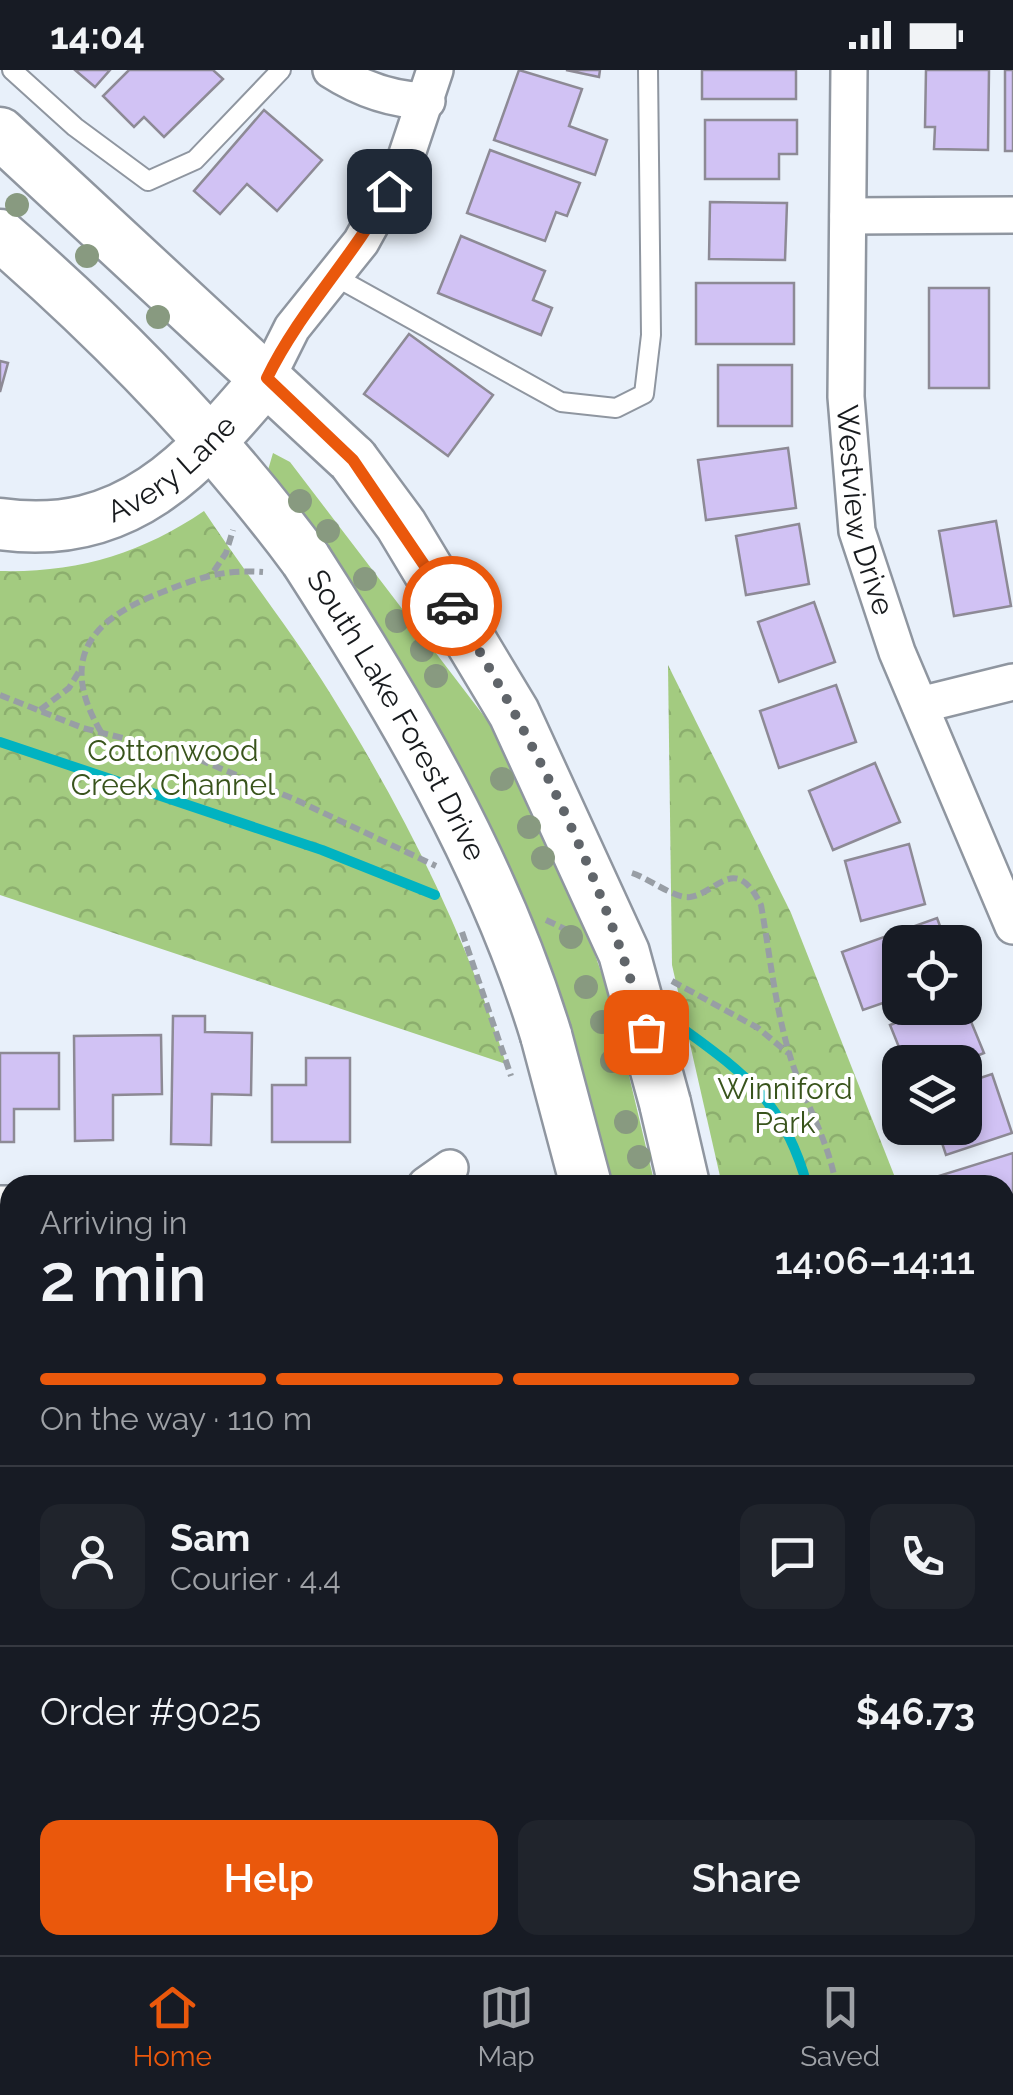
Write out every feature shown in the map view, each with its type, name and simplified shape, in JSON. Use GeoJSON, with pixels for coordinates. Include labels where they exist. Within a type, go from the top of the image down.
{"type":"FeatureCollection","features":[{"type":"Feature","properties":{"kind":"main road"},"geometry":{"type":"LineString","coordinates":[[0,134],[353,460],[401,525],[514,713],[624,952],[682,1175]]}},
{"type":"Feature","properties":{"kind":"main road","name":"South Lake Forest Drive"},"geometry":{"type":"LineString","coordinates":[[0,235],[142,364],[213,442],[306,560],[358,640],[467,839],[510,927],[546,1035],[583,1175]]}},
{"type":"Feature","properties":{"kind":"main road","name":"Avery Lane"},"geometry":{"type":"LineString","coordinates":[[0,524],[56,526],[100,517],[175,479],[213,442],[267,378]]}},
{"type":"Feature","properties":{"kind":"street"},"geometry":{"type":"LineString","coordinates":[[330,70],[351,84],[409,100],[431,85]]}},
{"type":"Feature","properties":{"kind":"street","name":"Westview Drive"},"geometry":{"type":"LineString","coordinates":[[849,70],[850,486],[867,572],[1013,926]]}},
{"type":"Feature","properties":{"kind":"street","name":"Avery Lane"},"geometry":{"type":"LineString","coordinates":[[267,378],[292,328],[361,242],[402,166],[431,85]]}},
{"type":"Feature","properties":{"kind":"street"},"geometry":{"type":"LineString","coordinates":[[848,216],[1013,216]]}},
{"type":"Feature","properties":{"kind":"street"},"geometry":{"type":"LineString","coordinates":[[920,705],[1013,682]]}},
{"type":"Feature","properties":{"kind":"lane"},"geometry":{"type":"LineString","coordinates":[[12,70],[75,127],[148,180],[194,160],[281,70]]}},
{"type":"Feature","properties":{"kind":"lane"},"geometry":{"type":"LineString","coordinates":[[334,276],[561,402],[616,408],[644,394],[651,335],[648,70]]}},
{"type":"Feature","properties":{"kind":"path"},"geometry":{"type":"LineString","coordinates":[[226,519],[244,544]]}},
{"type":"Feature","properties":{"kind":"path"},"geometry":{"type":"LineString","coordinates":[[214,572],[226,554],[233,530]]}},
{"type":"Feature","properties":{"kind":"path"},"geometry":{"type":"LineString","coordinates":[[39,711],[68,688],[81,668],[95,629],[121,608],[214,572],[267,573],[256,558]]}},
{"type":"Feature","properties":{"kind":"path"},"geometry":{"type":"LineString","coordinates":[[81,668],[88,710],[101,733]]}},
{"type":"Feature","properties":{"kind":"path"},"geometry":{"type":"LineString","coordinates":[[0,696],[101,733],[186,754],[294,798],[440,869]]}},
{"type":"Feature","properties":{"kind":"path"},"geometry":{"type":"LineString","coordinates":[[614,868],[678,895],[691,896],[726,879],[742,881],[754,890],[762,905],[789,1054],[812,1119],[829,1144],[834,1175]]}},
{"type":"Feature","properties":{"kind":"path"},"geometry":{"type":"LineString","coordinates":[[528,911],[580,936]]}},
{"type":"Feature","properties":{"kind":"path"},"geometry":{"type":"LineString","coordinates":[[456,914],[512,1077]]}},
{"type":"Feature","properties":{"kind":"path"},"geometry":{"type":"LineString","coordinates":[[667,979],[758,1028],[789,1054]]}},
{"type":"Feature","properties":{"kind":"green space"},"geometry":{"type":"Polygon","coordinates":[[[273,453],[290,462],[500,737],[563,864],[611,1000],[653,1175],[593,1175],[573,1088],[272,495],[268,470],[273,453]]]}},
{"type":"Feature","properties":{"kind":"green space","name":"Cottonwood Creek Channel"},"geometry":{"type":"Polygon","coordinates":[[[204,511],[315,670],[383,782],[452,919],[506,1064],[0,895],[0,571],[55,569],[107,558],[156,539],[204,511]]]}},
{"type":"Feature","properties":{"kind":"green space","name":"Winniford Park"},"geometry":{"type":"Polygon","coordinates":[[[668,665],[791,913],[894,1175],[720,1175],[672,965],[668,665]]]}},
{"type":"Feature","properties":{"kind":"building"},"geometry":{"type":"Polygon","coordinates":[[[75,70],[110,70],[95,87],[75,70]]]}},
{"type":"Feature","properties":{"kind":"building"},"geometry":{"type":"Polygon","coordinates":[[[129,70],[213,70],[223,79],[164,137],[144,117],[134,127],[103,96],[129,70]]]}},
{"type":"Feature","properties":{"kind":"building"},"geometry":{"type":"Polygon","coordinates":[[[519,70],[582,89],[569,126],[607,140],[595,175],[494,140],[519,70]]]}},
{"type":"Feature","properties":{"kind":"building"},"geometry":{"type":"Polygon","coordinates":[[[566,70],[600,70],[599,77],[566,70]]]}},
{"type":"Feature","properties":{"kind":"building"},"geometry":{"type":"Polygon","coordinates":[[[702,70],[796,70],[796,99],[702,99],[702,70]]]}},
{"type":"Feature","properties":{"kind":"building"},"geometry":{"type":"Polygon","coordinates":[[[926,70],[989,70],[988,150],[934,149],[935,127],[925,127],[926,70]]]}},
{"type":"Feature","properties":{"kind":"building"},"geometry":{"type":"Polygon","coordinates":[[[1005,70],[1013,70],[1013,151],[1005,151],[1005,70]]]}},
{"type":"Feature","properties":{"kind":"building"},"geometry":{"type":"Polygon","coordinates":[[[264,110],[322,160],[277,211],[247,184],[220,214],[194,191],[264,110]]]}},
{"type":"Feature","properties":{"kind":"building"},"geometry":{"type":"Polygon","coordinates":[[[705,120],[797,120],[797,154],[779,154],[779,179],[705,179],[705,120]]]}},
{"type":"Feature","properties":{"kind":"building"},"geometry":{"type":"Polygon","coordinates":[[[490,150],[580,183],[567,216],[556,212],[545,241],[467,213],[490,150]]]}},
{"type":"Feature","properties":{"kind":"building"},"geometry":{"type":"Polygon","coordinates":[[[710,202],[787,203],[785,260],[709,259],[710,202]]]}},
{"type":"Feature","properties":{"kind":"building"},"geometry":{"type":"Polygon","coordinates":[[[461,236],[545,271],[533,300],[552,308],[541,335],[438,293],[461,236]]]}},
{"type":"Feature","properties":{"kind":"building"},"geometry":{"type":"Polygon","coordinates":[[[696,283],[794,283],[794,344],[696,344],[696,283]]]}},
{"type":"Feature","properties":{"kind":"building"},"geometry":{"type":"Polygon","coordinates":[[[929,288],[989,288],[989,388],[929,388],[929,288]]]}},
{"type":"Feature","properties":{"kind":"building"},"geometry":{"type":"Polygon","coordinates":[[[409,334],[493,395],[448,456],[364,394],[409,334]]]}},
{"type":"Feature","properties":{"kind":"building"},"geometry":{"type":"Polygon","coordinates":[[[0,361],[8,363],[0,392],[0,361]]]}},
{"type":"Feature","properties":{"kind":"building"},"geometry":{"type":"Polygon","coordinates":[[[718,365],[792,365],[792,426],[718,426],[718,365]]]}},
{"type":"Feature","properties":{"kind":"building"},"geometry":{"type":"Polygon","coordinates":[[[788,448],[796,508],[706,520],[698,460],[788,448]]]}},
{"type":"Feature","properties":{"kind":"building"},"geometry":{"type":"Polygon","coordinates":[[[996,521],[1011,606],[954,616],[939,531],[996,521]]]}},
{"type":"Feature","properties":{"kind":"building"},"geometry":{"type":"Polygon","coordinates":[[[799,524],[809,584],[746,595],[736,536],[799,524]]]}},
{"type":"Feature","properties":{"kind":"building"},"geometry":{"type":"Polygon","coordinates":[[[814,602],[835,662],[779,682],[758,622],[814,602]]]}},
{"type":"Feature","properties":{"kind":"building"},"geometry":{"type":"Polygon","coordinates":[[[836,685],[856,742],[779,768],[760,711],[836,685]]]}},
{"type":"Feature","properties":{"kind":"building"},"geometry":{"type":"Polygon","coordinates":[[[875,763],[900,822],[833,850],[809,791],[875,763]]]}},
{"type":"Feature","properties":{"kind":"building"},"geometry":{"type":"Polygon","coordinates":[[[909,844],[925,904],[861,921],[845,861],[909,844]]]}},
{"type":"Feature","properties":{"kind":"building"},"geometry":{"type":"Polygon","coordinates":[[[937,918],[940,925],[917,925],[937,918]]]}},
{"type":"Feature","properties":{"kind":"building"},"geometry":{"type":"Polygon","coordinates":[[[882,938],[882,1003],[863,1010],[842,952],[882,938]]]}},
{"type":"Feature","properties":{"kind":"building"},"geometry":{"type":"Polygon","coordinates":[[[173,1016],[205,1016],[205,1032],[252,1033],[251,1095],[212,1094],[211,1145],[171,1144],[173,1016]]]}},
{"type":"Feature","properties":{"kind":"building"},"geometry":{"type":"Polygon","coordinates":[[[890,1025],[972,1025],[981,1045],[898,1045],[890,1025]]]}},
{"type":"Feature","properties":{"kind":"building"},"geometry":{"type":"Polygon","coordinates":[[[161,1035],[162,1094],[113,1095],[113,1140],[75,1141],[74,1036],[161,1035]]]}},
{"type":"Feature","properties":{"kind":"building"},"geometry":{"type":"Polygon","coordinates":[[[0,1053],[59,1053],[59,1109],[14,1109],[14,1142],[0,1142],[0,1053]]]}},
{"type":"Feature","properties":{"kind":"building"},"geometry":{"type":"Polygon","coordinates":[[[306,1058],[350,1058],[350,1142],[272,1142],[272,1085],[306,1085],[306,1058]]]}},
{"type":"Feature","properties":{"kind":"building"},"geometry":{"type":"Polygon","coordinates":[[[992,1074],[1012,1133],[982,1143],[982,1077],[992,1074]]]}},
{"type":"Feature","properties":{"kind":"building"},"geometry":{"type":"Polygon","coordinates":[[[943,1145],[976,1145],[946,1155],[943,1145]]]}},
{"type":"Feature","properties":{"kind":"building"},"geometry":{"type":"Polygon","coordinates":[[[1013,1153],[1013,1175],[942,1175],[1013,1153]]]}},
{"type":"Feature","properties":{"kind":"waterway"},"geometry":{"type":"LineString","coordinates":[[0,742],[322,850],[435,895]]}},
{"type":"Feature","properties":{"kind":"waterway"},"geometry":{"type":"LineString","coordinates":[[682,1028],[761,1094],[787,1133],[804,1175]]}},
{"type":"Feature","properties":{"kind":"way so far"},"geometry":{"type":"LineString","coordinates":[[452,606],[483,655],[551,790],[624,952],[646,1032]]}},
{"type":"Feature","properties":{"kind":"route"},"geometry":{"type":"LineString","coordinates":[[389,191],[361,242],[292,328],[267,378],[353,460],[401,525],[452,606]]}}]}
